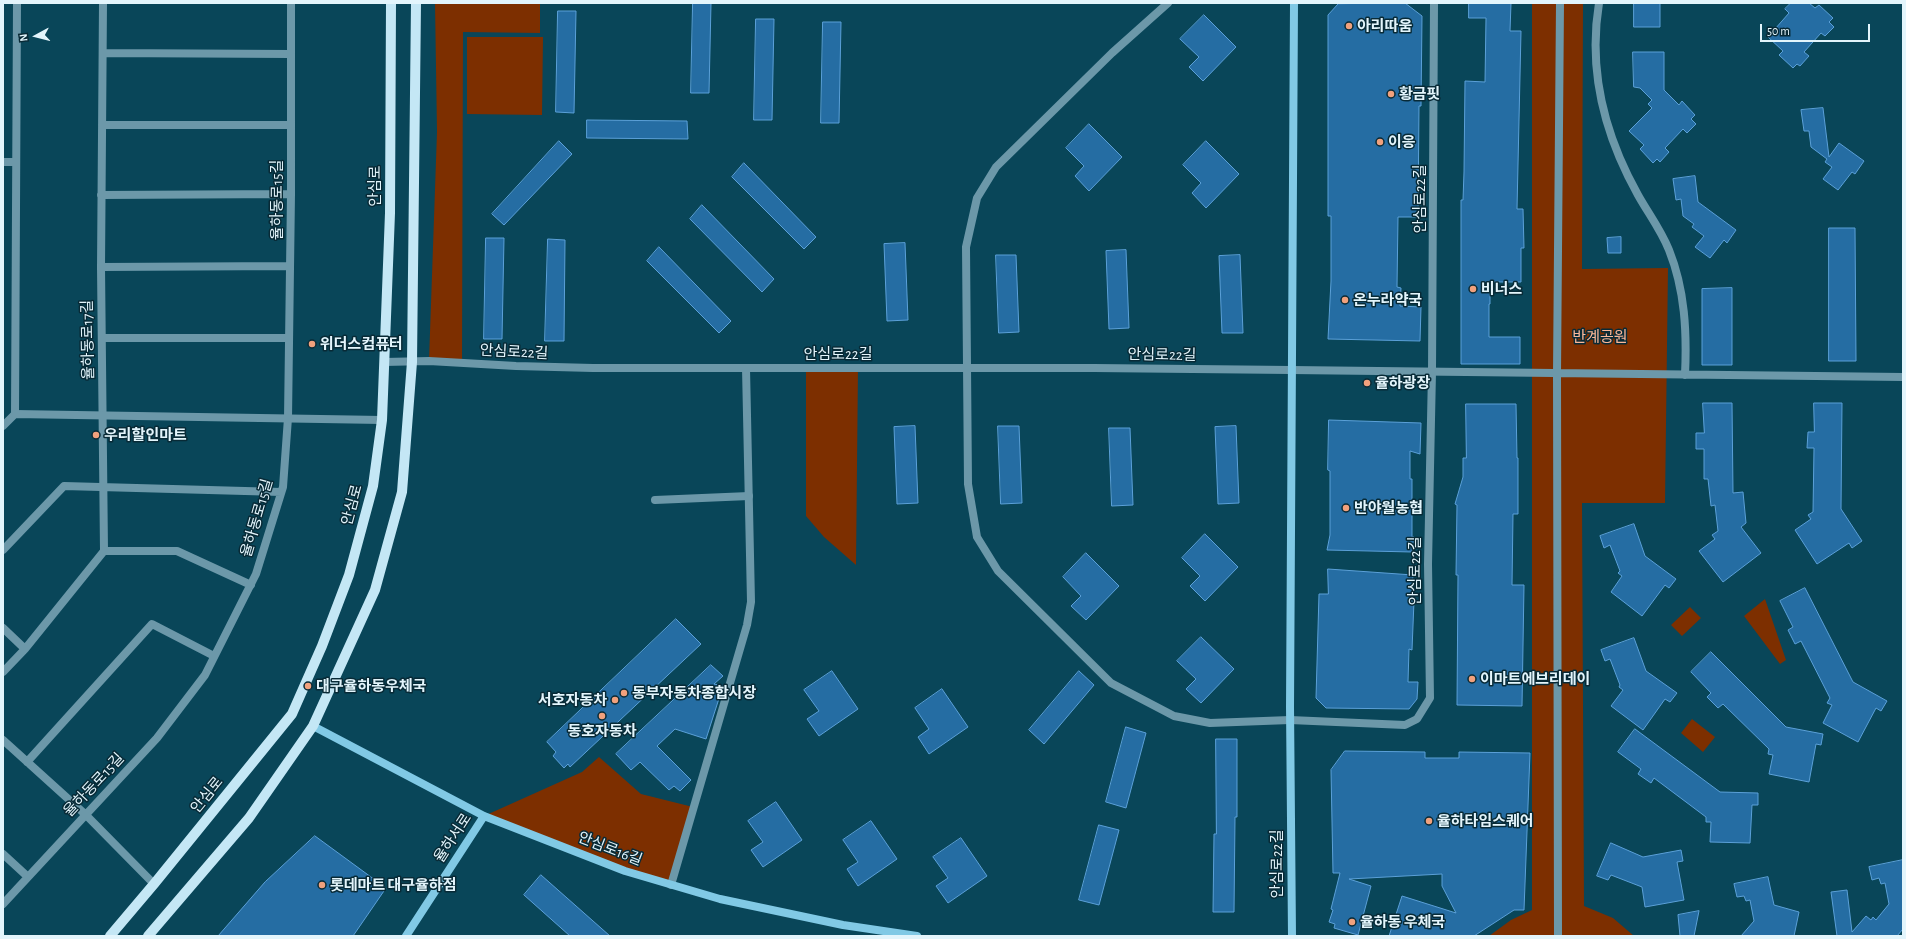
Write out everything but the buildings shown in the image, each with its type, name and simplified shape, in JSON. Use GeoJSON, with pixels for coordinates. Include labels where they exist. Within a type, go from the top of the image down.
{"type":"FeatureCollection","features":[{"type":"Feature","properties":{"kind":"main road","name":"안심로"},"geometry":{"type":"LineString","coordinates":[[110,936],[292,714],[322,646],[349,575],[373,486],[382,420],[390,213],[391,3]]}},
{"type":"Feature","properties":{"kind":"main road"},"geometry":{"type":"LineString","coordinates":[[148,936],[249,818],[313,726],[375,590],[402,492],[412,362],[416,3]]}},
{"type":"Feature","properties":{"kind":"main road","name":"안심로22길"},"geometry":{"type":"LineString","coordinates":[[1292,936],[1290,720],[1294,3]]}},
{"type":"Feature","properties":{"kind":"main road","name":"안심로16길"},"geometry":{"type":"LineString","coordinates":[[313,726],[484,816],[625,871],[720,899],[843,925],[917,936]]}},
{"type":"Feature","properties":{"kind":"main road","name":"율하서로"},"geometry":{"type":"LineString","coordinates":[[406,936],[484,816]]}},
{"type":"Feature","properties":{"kind":"street"},"geometry":{"type":"LineString","coordinates":[[3,426],[15,414],[17,3]]}},
{"type":"Feature","properties":{"kind":"street","name":"율하동로17길"},"geometry":{"type":"LineString","coordinates":[[103,3],[101,267],[103,338],[104,551]]}},
{"type":"Feature","properties":{"kind":"street","name":"율하동로15길"},"geometry":{"type":"LineString","coordinates":[[3,904],[157,738],[205,675],[256,574],[281,492],[288,418],[291,194],[291,3]]}},
{"type":"Feature","properties":{"kind":"street"},"geometry":{"type":"LineString","coordinates":[[1168,3],[1112,53],[996,167],[977,198],[966,247],[968,484],[977,537],[998,571],[1111,683],[1174,716],[1210,723],[1290,720]]}},
{"type":"Feature","properties":{"kind":"street","name":"안심로22길"},"geometry":{"type":"LineString","coordinates":[[1290,720],[1405,725],[1417,719],[1430,698],[1428,564],[1432,372],[1434,3]]}},
{"type":"Feature","properties":{"kind":"street"},"geometry":{"type":"LineString","coordinates":[[1558,936],[1557,373],[1560,3]]}},
{"type":"Feature","properties":{"kind":"street"},"geometry":{"type":"LineString","coordinates":[[1599,3],[1595,32],[1595,64],[1599,91],[1606,118],[1620,158],[1638,195],[1663,236],[1678,276],[1683,300],[1686,331],[1685,375]]}},
{"type":"Feature","properties":{"kind":"street"},"geometry":{"type":"LineString","coordinates":[[103,53],[291,54]]}},
{"type":"Feature","properties":{"kind":"street"},"geometry":{"type":"LineString","coordinates":[[102,125],[291,125]]}},
{"type":"Feature","properties":{"kind":"street"},"geometry":{"type":"LineString","coordinates":[[3,162],[16,162]]}},
{"type":"Feature","properties":{"kind":"street"},"geometry":{"type":"LineString","coordinates":[[102,195],[291,194]]}},
{"type":"Feature","properties":{"kind":"street"},"geometry":{"type":"LineString","coordinates":[[101,267],[290,266]]}},
{"type":"Feature","properties":{"kind":"street"},"geometry":{"type":"LineString","coordinates":[[103,338],[289,338]]}},
{"type":"Feature","properties":{"kind":"street","name":"안심로22길"},"geometry":{"type":"LineString","coordinates":[[384,362],[430,361],[516,366],[593,368],[1291,370]]}},
{"type":"Feature","properties":{"kind":"street"},"geometry":{"type":"LineString","coordinates":[[671,885],[747,625],[752,602],[746,368]]}},
{"type":"Feature","properties":{"kind":"street"},"geometry":{"type":"LineString","coordinates":[[1291,370],[1903,377]]}},
{"type":"Feature","properties":{"kind":"street"},"geometry":{"type":"LineString","coordinates":[[15,414],[382,420]]}},
{"type":"Feature","properties":{"kind":"street"},"geometry":{"type":"LineString","coordinates":[[3,550],[64,486],[281,492]]}},
{"type":"Feature","properties":{"kind":"street"},"geometry":{"type":"LineString","coordinates":[[656,500],[749,496]]}},
{"type":"Feature","properties":{"kind":"street"},"geometry":{"type":"LineString","coordinates":[[3,672],[25,649],[104,551],[177,551],[251,585]]}},
{"type":"Feature","properties":{"kind":"street"},"geometry":{"type":"LineString","coordinates":[[27,762],[152,624],[214,656]]}},
{"type":"Feature","properties":{"kind":"street"},"geometry":{"type":"LineString","coordinates":[[3,628],[25,649]]}},
{"type":"Feature","properties":{"kind":"street"},"geometry":{"type":"LineString","coordinates":[[3,740],[86,815],[154,884]]}},
{"type":"Feature","properties":{"kind":"street"},"geometry":{"type":"LineString","coordinates":[[3,854],[28,877]]}},
{"type":"Feature","properties":{"kind":"green space"},"geometry":{"type":"Polygon","coordinates":[[[435,3],[540,3],[540,33],[463,32],[462,363],[429,361],[437,132],[435,3]]]}},
{"type":"Feature","properties":{"kind":"green space","name":"반계공원"},"geometry":{"type":"Polygon","coordinates":[[[1532,3],[1583,3],[1582,269],[1668,268],[1665,503],[1582,503],[1584,906],[1613,918],[1634,936],[1489,936],[1511,920],[1532,910],[1532,3]]]}},
{"type":"Feature","properties":{"kind":"green space"},"geometry":{"type":"Polygon","coordinates":[[[467,37],[543,37],[542,115],[467,114],[467,37]]]}},
{"type":"Feature","properties":{"kind":"green space"},"geometry":{"type":"Polygon","coordinates":[[[806,368],[858,368],[856,565],[824,537],[806,516],[806,368]]]}},
{"type":"Feature","properties":{"kind":"green space"},"geometry":{"type":"Polygon","coordinates":[[[1765,599],[1786,660],[1780,664],[1744,616],[1765,599]]]}},
{"type":"Feature","properties":{"kind":"green space"},"geometry":{"type":"Polygon","coordinates":[[[1690,607],[1701,618],[1682,636],[1671,625],[1690,607]]]}},
{"type":"Feature","properties":{"kind":"green space"},"geometry":{"type":"Polygon","coordinates":[[[1692,719],[1715,737],[1703,752],[1681,733],[1692,719]]]}},
{"type":"Feature","properties":{"kind":"green space"},"geometry":{"type":"Polygon","coordinates":[[[599,757],[641,794],[693,807],[671,885],[484,816],[582,772],[599,757]]]}},
{"type":"Feature","properties":{"kind":"place","name":"아리따움"},"geometry":{"type":"Point","coordinates":[1349,26]}},
{"type":"Feature","properties":{"kind":"place","name":"황금핏"},"geometry":{"type":"Point","coordinates":[1391,94]}},
{"type":"Feature","properties":{"kind":"place","name":"이응"},"geometry":{"type":"Point","coordinates":[1380,142]}},
{"type":"Feature","properties":{"kind":"place","name":"비너스"},"geometry":{"type":"Point","coordinates":[1473,289]}},
{"type":"Feature","properties":{"kind":"place","name":"온누라약국"},"geometry":{"type":"Point","coordinates":[1345,300]}},
{"type":"Feature","properties":{"kind":"place","name":"위더스컴퓨터"},"geometry":{"type":"Point","coordinates":[312,344]}},
{"type":"Feature","properties":{"kind":"place","name":"율하광장"},"geometry":{"type":"Point","coordinates":[1367,383]}},
{"type":"Feature","properties":{"kind":"place","name":"우리할인마트"},"geometry":{"type":"Point","coordinates":[96,435]}},
{"type":"Feature","properties":{"kind":"place","name":"반야월농협"},"geometry":{"type":"Point","coordinates":[1346,508]}},
{"type":"Feature","properties":{"kind":"place","name":"이마트에브리데이"},"geometry":{"type":"Point","coordinates":[1472,679]}},
{"type":"Feature","properties":{"kind":"place","name":"대구율하동우체국"},"geometry":{"type":"Point","coordinates":[308,686]}},
{"type":"Feature","properties":{"kind":"place","name":"동부자동차종합시장"},"geometry":{"type":"Point","coordinates":[624,693]}},
{"type":"Feature","properties":{"kind":"place","name":"서호자동차"},"geometry":{"type":"Point","coordinates":[615,700]}},
{"type":"Feature","properties":{"kind":"place","name":"동호자동차"},"geometry":{"type":"Point","coordinates":[602,716]}},
{"type":"Feature","properties":{"kind":"place","name":"율하타임스퀘어"},"geometry":{"type":"Point","coordinates":[1429,821]}},
{"type":"Feature","properties":{"kind":"place","name":"롯데마트 대구율하점"},"geometry":{"type":"Point","coordinates":[322,885]}},
{"type":"Feature","properties":{"kind":"place","name":"율하동 우체국"},"geometry":{"type":"Point","coordinates":[1352,922]}}]}
